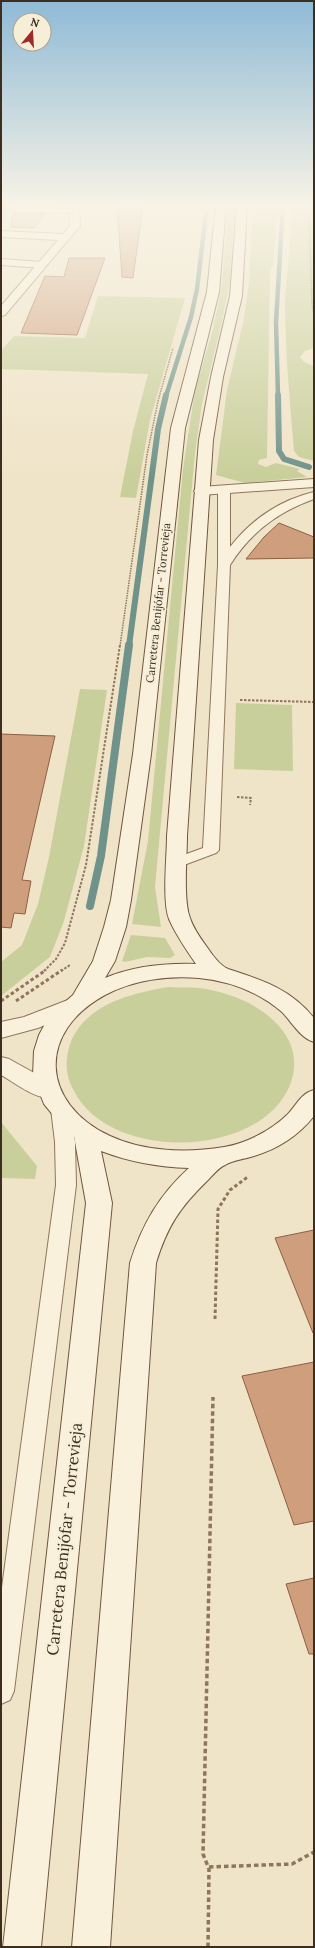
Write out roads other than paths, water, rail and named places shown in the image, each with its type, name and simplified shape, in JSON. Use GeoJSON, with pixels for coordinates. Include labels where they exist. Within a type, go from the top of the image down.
{"type":"FeatureCollection","features":[{"type":"Feature","properties":{"kind":"main road"},"geometry":{"type":"LineString","coordinates":[[1,313],[16,296]]}},
{"type":"Feature","properties":{"kind":"main road","name":"Carretera Benijófar - Torrevieja"},"geometry":{"type":"LineString","coordinates":[[78,1001],[104,961],[115,927],[121,900],[142,754],[178,428],[211,296]]}},
{"type":"Feature","properties":{"kind":"main road"},"geometry":{"type":"LineString","coordinates":[[218,974],[204,959],[191,940],[179,917],[176,902],[176,863],[201,491],[210,417],[236,296]]}},
{"type":"Feature","properties":{"kind":"main road"},"geometry":{"type":"LineString","coordinates":[[201,491],[314,483]]}},
{"type":"Feature","properties":{"kind":"main road"},"geometry":{"type":"LineString","coordinates":[[1,1030],[30,1023],[78,1001],[106,985],[146,973],[189,970],[218,974],[245,981],[278,996],[310,1024]]}},
{"type":"Feature","properties":{"kind":"main road"},"geometry":{"type":"LineString","coordinates":[[54,1100],[44,1068],[44,1051],[50,1035],[60,1019],[78,1001]]}},
{"type":"Feature","properties":{"kind":"main road"},"geometry":{"type":"LineString","coordinates":[[1,1065],[54,1100],[84,1132],[107,1144],[132,1153],[159,1158],[187,1160],[216,1158],[252,1148],[284,1132],[311,1105]]}},
{"type":"Feature","properties":{"kind":"main road","name":"Carretera Benijófar - Torrevieja"},"geometry":{"type":"LineString","coordinates":[[22,1947],[99,1203],[84,1132]]}},
{"type":"Feature","properties":{"kind":"main road"},"geometry":{"type":"LineString","coordinates":[[91,1947],[143,1264],[149,1241],[162,1212],[180,1190],[216,1158]]}},
{"type":"Feature","properties":{"kind":"lane"},"geometry":{"type":"LineString","coordinates":[[176,863],[211,850],[224,565],[224,490]]}},
{"type":"Feature","properties":{"kind":"lane"},"geometry":{"type":"LineString","coordinates":[[224,565],[233,550],[254,526],[284,507],[314,495]]}},
{"type":"Feature","properties":{"kind":"lane"},"geometry":{"type":"LineString","coordinates":[[1,1691],[64,1196],[65,1142],[54,1100]]}},
{"type":"Feature","properties":{"kind":"waterway"},"geometry":{"type":"LineString","coordinates":[[166,396],[191,317],[196,296]]}},
{"type":"Feature","properties":{"kind":"waterway"},"geometry":{"type":"LineString","coordinates":[[278,296],[276,322],[278,396]]}},
{"type":"Feature","properties":{"kind":"waterway"},"geometry":{"type":"LineString","coordinates":[[129,646],[158,429],[166,395]]}},
{"type":"Feature","properties":{"kind":"waterway"},"geometry":{"type":"LineString","coordinates":[[278,395],[279,451],[284,459],[309,467]]}},
{"type":"Feature","properties":{"kind":"waterway"},"geometry":{"type":"LineString","coordinates":[[90,906],[101,856],[129,645]]}}]}
